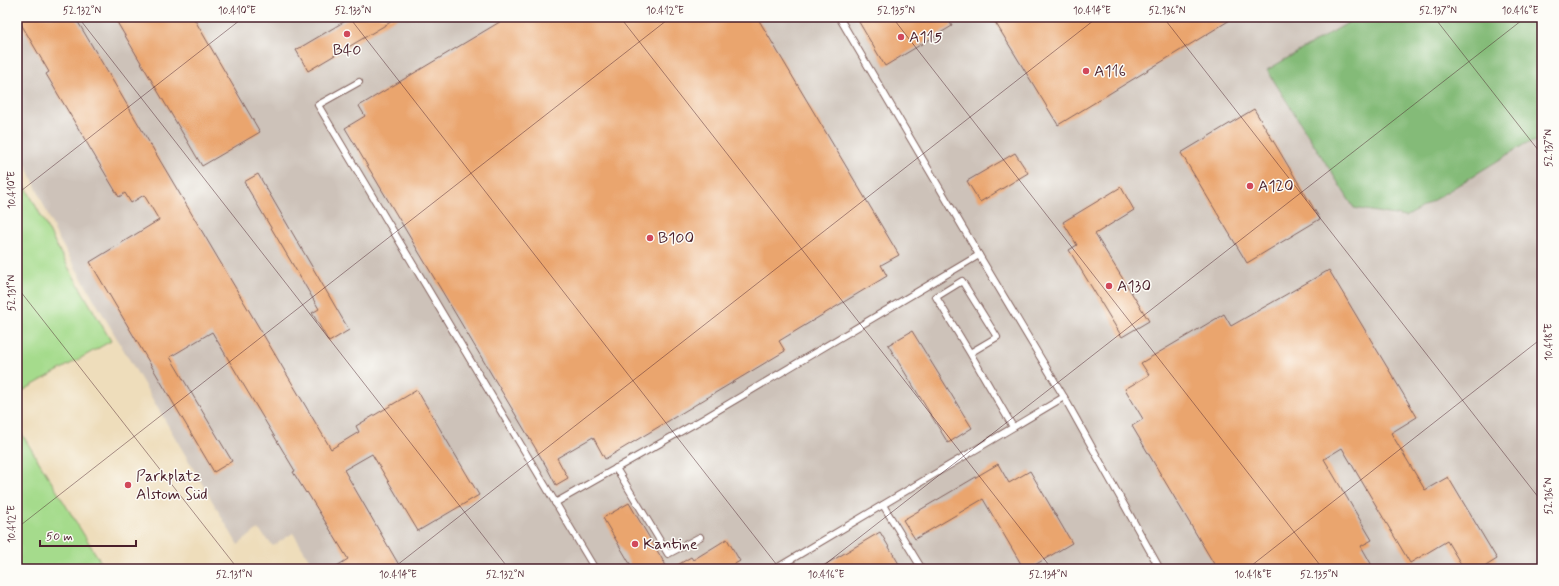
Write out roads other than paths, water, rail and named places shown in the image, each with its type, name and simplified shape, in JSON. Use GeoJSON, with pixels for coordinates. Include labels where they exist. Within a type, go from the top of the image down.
{"type":"FeatureCollection","features":[{"type":"Feature","properties":{"kind":"lane"},"geometry":{"type":"LineString","coordinates":[[839,17],[1064,397],[1160,569]]}},
{"type":"Feature","properties":{"kind":"lane"},"geometry":{"type":"LineString","coordinates":[[359,82],[318,105],[555,503],[596,569]]}},
{"type":"Feature","properties":{"kind":"lane"},"geometry":{"type":"LineString","coordinates":[[555,503],[980,255]]}},
{"type":"Feature","properties":{"kind":"lane"},"geometry":{"type":"LineString","coordinates":[[970,353],[997,337],[962,281],[936,297],[1014,427]]}},
{"type":"Feature","properties":{"kind":"lane"},"geometry":{"type":"LineString","coordinates":[[775,569],[1064,397]]}},
{"type":"Feature","properties":{"kind":"lane"},"geometry":{"type":"LineString","coordinates":[[616,468],[668,554],[700,537]]}},
{"type":"Feature","properties":{"kind":"lane"},"geometry":{"type":"LineString","coordinates":[[883,505],[922,569]]}},
{"type":"Feature","properties":{"kind":"place","name":"B40"},"geometry":{"type":"Point","coordinates":[347,34]}},
{"type":"Feature","properties":{"kind":"place","name":"A115"},"geometry":{"type":"Point","coordinates":[901,37]}},
{"type":"Feature","properties":{"kind":"place","name":"A116"},"geometry":{"type":"Point","coordinates":[1086,71]}},
{"type":"Feature","properties":{"kind":"place","name":"A120"},"geometry":{"type":"Point","coordinates":[1250,186]}},
{"type":"Feature","properties":{"kind":"place","name":"B100"},"geometry":{"type":"Point","coordinates":[650,238]}},
{"type":"Feature","properties":{"kind":"place","name":"A130"},"geometry":{"type":"Point","coordinates":[1109,286]}},
{"type":"Feature","properties":{"kind":"place","name":"Parkplatz Alstom Süd"},"geometry":{"type":"Point","coordinates":[128,485]}},
{"type":"Feature","properties":{"kind":"place","name":"Kantine"},"geometry":{"type":"Point","coordinates":[635,544]}}]}
